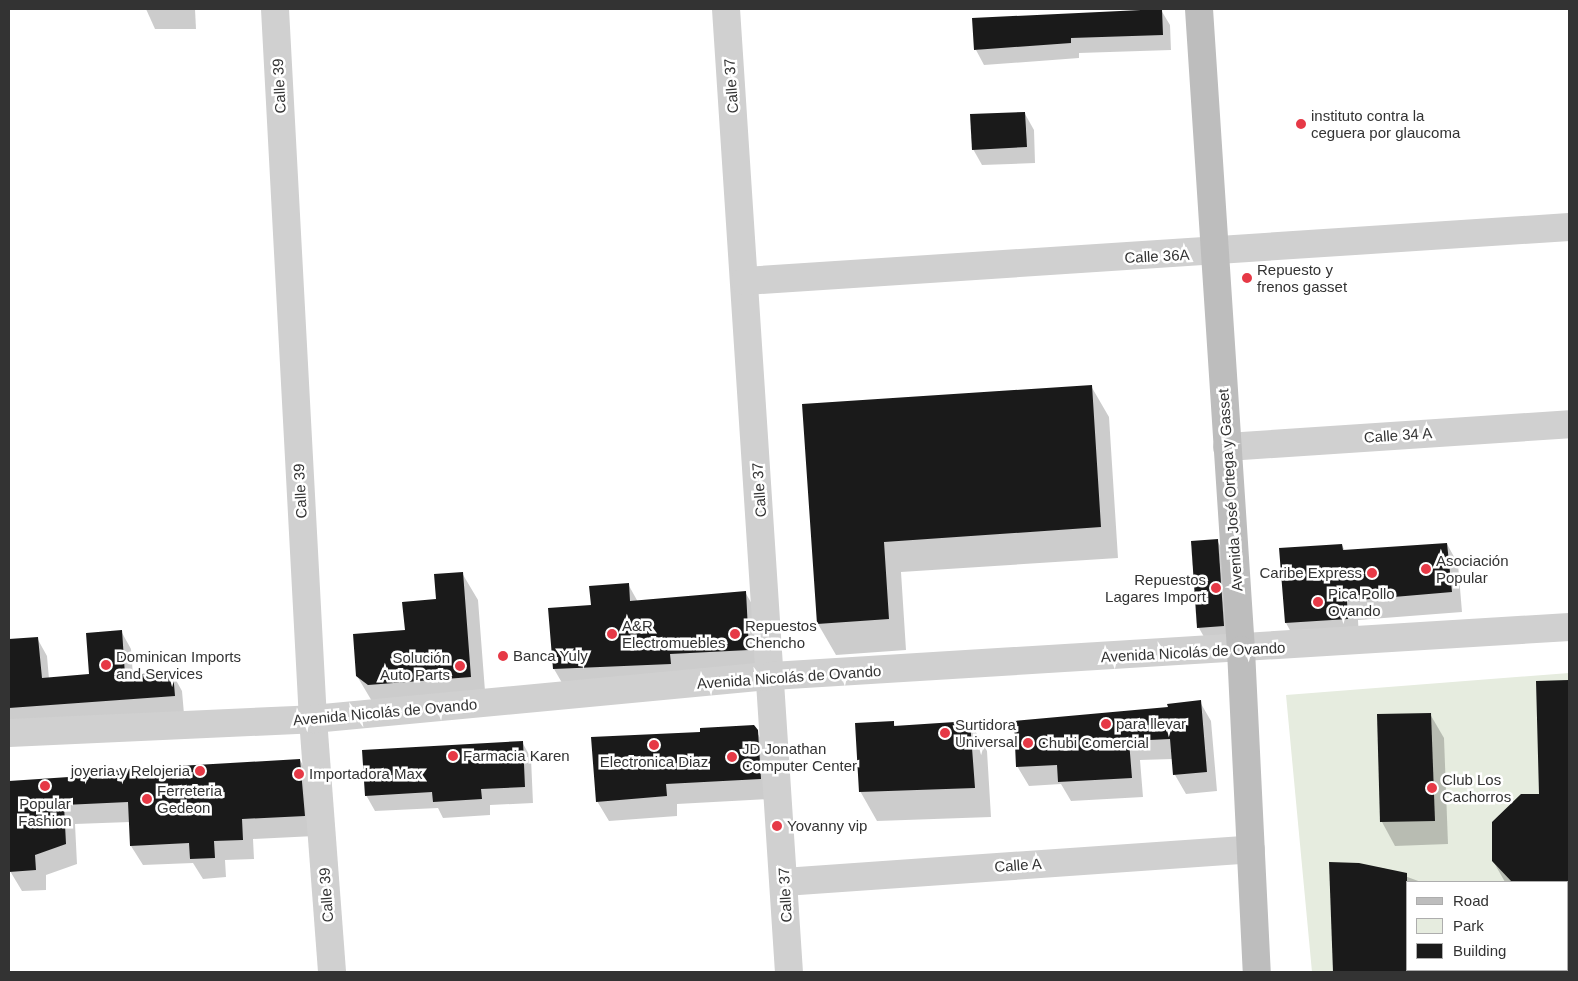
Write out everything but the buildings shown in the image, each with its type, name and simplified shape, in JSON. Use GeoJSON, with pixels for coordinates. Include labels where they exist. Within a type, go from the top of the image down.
{"type":"FeatureCollection","features":[{"type":"Feature","properties":{"kind":"main road","name":"Avenida José Ortega y Gasset"},"geometry":{"type":"LineString","coordinates":[[1198,9],[1241,650],[1257,972]]}},
{"type":"Feature","properties":{"kind":"street","name":"Calle 39"},"geometry":{"type":"LineString","coordinates":[[275,9],[312,719],[332,972]]}},
{"type":"Feature","properties":{"kind":"street","name":"Calle 37"},"geometry":{"type":"LineString","coordinates":[[726,9],[772,676],[789,972]]}},
{"type":"Feature","properties":{"kind":"street","name":"Calle 36A"},"geometry":{"type":"LineString","coordinates":[[745,281],[1214,252],[1569,227]]}},
{"type":"Feature","properties":{"kind":"street","name":"Calle 34 A"},"geometry":{"type":"LineString","coordinates":[[1227,447],[1569,424]]}},
{"type":"Feature","properties":{"kind":"street","name":"Avenida Nicolás de Ovando"},"geometry":{"type":"LineString","coordinates":[[9,733],[312,719],[772,676],[1241,650],[1569,627]]}},
{"type":"Feature","properties":{"kind":"street","name":"Calle A"},"geometry":{"type":"LineString","coordinates":[[784,882],[1251,849]]}},
{"type":"Feature","properties":{"kind":"green space","name":"Club Los Cachorros"},"geometry":{"type":"Polygon","coordinates":[[[1569,673],[1569,972],[1312,972],[1286,695],[1569,673]]]}},
{"type":"Feature","properties":{"kind":"place","name":"instituto contra la ceguera por glaucoma"},"geometry":{"type":"Point","coordinates":[1301,124]}},
{"type":"Feature","properties":{"kind":"place","name":"Repuesto y frenos gasset"},"geometry":{"type":"Point","coordinates":[1247,278]}},
{"type":"Feature","properties":{"kind":"place","name":"Asociación Popular"},"geometry":{"type":"Point","coordinates":[1426,569]}},
{"type":"Feature","properties":{"kind":"place","name":"Caribe Express"},"geometry":{"type":"Point","coordinates":[1372,573]}},
{"type":"Feature","properties":{"kind":"place","name":"Repuestos Lagares Import"},"geometry":{"type":"Point","coordinates":[1216,588]}},
{"type":"Feature","properties":{"kind":"place","name":"Pica Pollo Ovando"},"geometry":{"type":"Point","coordinates":[1318,602]}},
{"type":"Feature","properties":{"kind":"place","name":"A&R Electromuebles"},"geometry":{"type":"Point","coordinates":[612,634]}},
{"type":"Feature","properties":{"kind":"place","name":"Repuestos Chencho"},"geometry":{"type":"Point","coordinates":[735,634]}},
{"type":"Feature","properties":{"kind":"place","name":"Banca Yuly"},"geometry":{"type":"Point","coordinates":[503,656]}},
{"type":"Feature","properties":{"kind":"place","name":"Dominican Imports and Services"},"geometry":{"type":"Point","coordinates":[106,665]}},
{"type":"Feature","properties":{"kind":"place","name":"Solución Auto Parts"},"geometry":{"type":"Point","coordinates":[460,666]}},
{"type":"Feature","properties":{"kind":"place","name":"para llevar"},"geometry":{"type":"Point","coordinates":[1106,724]}},
{"type":"Feature","properties":{"kind":"place","name":"Surtidora Universal"},"geometry":{"type":"Point","coordinates":[945,733]}},
{"type":"Feature","properties":{"kind":"place","name":"Chubi Comercial"},"geometry":{"type":"Point","coordinates":[1028,743]}},
{"type":"Feature","properties":{"kind":"place","name":"Electronica Diaz"},"geometry":{"type":"Point","coordinates":[654,745]}},
{"type":"Feature","properties":{"kind":"place","name":"Farmacia Karen"},"geometry":{"type":"Point","coordinates":[453,756]}},
{"type":"Feature","properties":{"kind":"place","name":"JD Jonathan Computer Center"},"geometry":{"type":"Point","coordinates":[732,757]}},
{"type":"Feature","properties":{"kind":"place","name":"joyeria y Relojeria"},"geometry":{"type":"Point","coordinates":[200,771]}},
{"type":"Feature","properties":{"kind":"place","name":"Importadora Max"},"geometry":{"type":"Point","coordinates":[299,774]}},
{"type":"Feature","properties":{"kind":"place","name":"Popular Fashion"},"geometry":{"type":"Point","coordinates":[45,786]}},
{"type":"Feature","properties":{"kind":"place","name":"Club Los Cachorros"},"geometry":{"type":"Point","coordinates":[1432,788]}},
{"type":"Feature","properties":{"kind":"place","name":"Ferreteria Gedeon"},"geometry":{"type":"Point","coordinates":[147,799]}},
{"type":"Feature","properties":{"kind":"place","name":"Yovanny vip"},"geometry":{"type":"Point","coordinates":[777,826]}}]}
